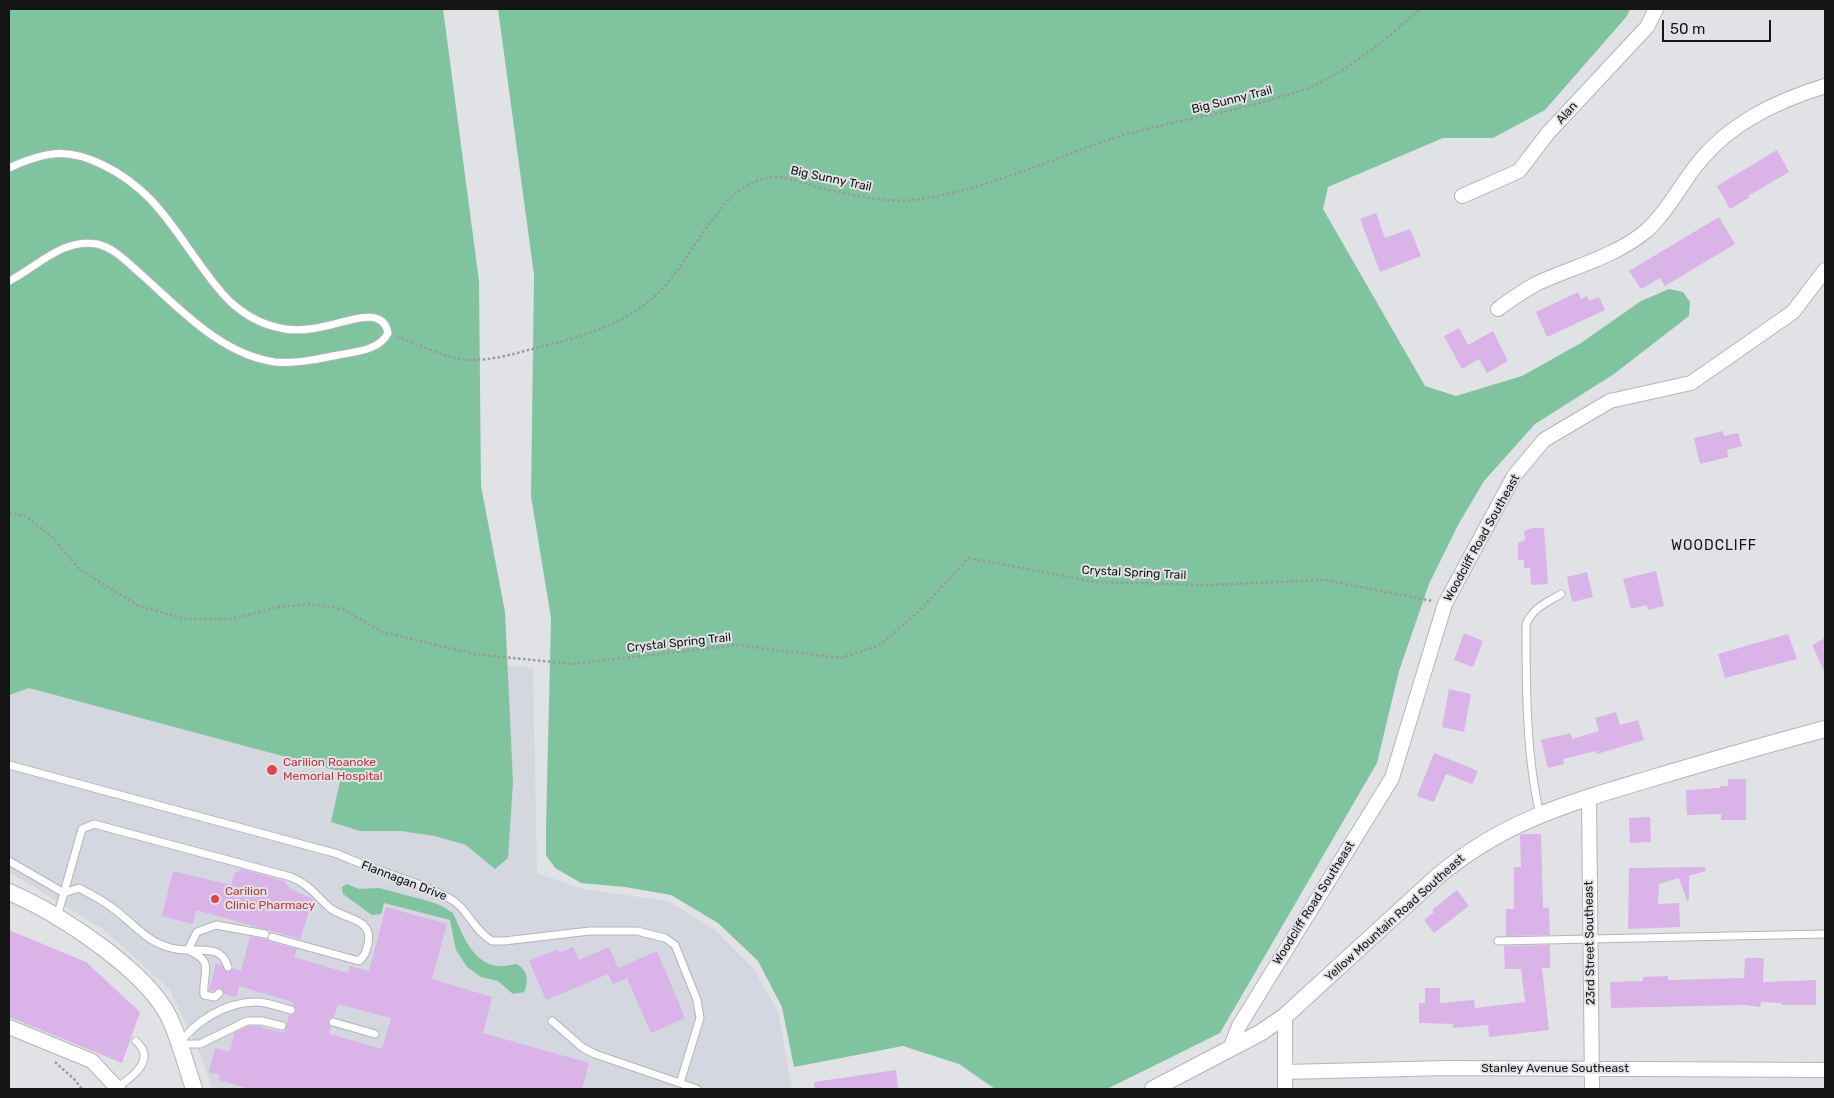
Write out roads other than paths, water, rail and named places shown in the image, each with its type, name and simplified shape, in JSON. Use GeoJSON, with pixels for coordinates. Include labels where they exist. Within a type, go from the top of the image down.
{"type":"FeatureCollection","features":[{"type":"Feature","properties":{"kind":"street","name":"Alan"},"geometry":{"type":"LineString","coordinates":[[1462,196],[1519,171],[1548,133],[1647,27],[1656,9]]}},
{"type":"Feature","properties":{"kind":"street"},"geometry":{"type":"LineString","coordinates":[[1498,309],[1536,284],[1607,254],[1646,231],[1716,143],[1735,127],[1776,104],[1825,86]]}},
{"type":"Feature","properties":{"kind":"street","name":"Woodcliff Road Southeast"},"geometry":{"type":"LineString","coordinates":[[1230,1049],[1239,1026],[1392,778],[1444,604],[1514,476],[1544,440],[1610,401],[1690,383],[1793,312],[1825,270]]}},
{"type":"Feature","properties":{"kind":"street","name":"Yellow Mountain Road Southeast"},"geometry":{"type":"LineString","coordinates":[[1153,1089],[1230,1049],[1285,1016],[1464,854],[1492,836],[1540,814],[1590,797],[1825,729]]}},
{"type":"Feature","properties":{"kind":"street","name":"23rd Street Southeast"},"geometry":{"type":"LineString","coordinates":[[1590,797],[1592,1089]]}},
{"type":"Feature","properties":{"kind":"street"},"geometry":{"type":"LineString","coordinates":[[9,892],[57,918],[102,948],[155,996],[168,1017],[194,1089]]}},
{"type":"Feature","properties":{"kind":"street"},"geometry":{"type":"LineString","coordinates":[[1285,1016],[1285,1089]]}},
{"type":"Feature","properties":{"kind":"street"},"geometry":{"type":"LineString","coordinates":[[9,1026],[92,1061],[117,1089]]}},
{"type":"Feature","properties":{"kind":"street","name":"Stanley Avenue Southeast"},"geometry":{"type":"LineString","coordinates":[[1285,1072],[1448,1068],[1825,1070]]}},
{"type":"Feature","properties":{"kind":"lane"},"geometry":{"type":"LineString","coordinates":[[9,168],[42,154],[58,152],[74,154],[99,163],[135,183],[150,197],[217,286],[232,304],[249,316],[266,324],[285,329],[303,330],[364,317],[378,318],[387,328],[388,334],[379,345],[356,352],[297,362],[275,362],[262,359],[222,341],[192,319],[119,255],[99,244],[70,245],[57,250],[9,282]]}},
{"type":"Feature","properties":{"kind":"lane"},"geometry":{"type":"LineString","coordinates":[[1540,814],[1534,792],[1530,740],[1526,624],[1537,608],[1561,594]]}},
{"type":"Feature","properties":{"kind":"lane","name":"Flannagan Drive"},"geometry":{"type":"LineString","coordinates":[[9,764],[338,854],[450,898],[460,906],[483,936],[492,941],[504,942],[606,931],[637,932],[665,938],[675,945],[697,1000],[700,1018],[680,1083]]}},
{"type":"Feature","properties":{"kind":"lane"},"geometry":{"type":"LineString","coordinates":[[57,918],[82,829],[94,824],[291,877],[311,887],[337,912],[362,923],[369,935],[366,954],[359,960],[268,936],[216,925],[197,932],[188,950]]}},
{"type":"Feature","properties":{"kind":"lane"},"geometry":{"type":"LineString","coordinates":[[9,861],[64,893],[80,888],[107,904],[155,944],[175,950],[216,951],[225,958],[228,967]]}},
{"type":"Feature","properties":{"kind":"lane"},"geometry":{"type":"LineString","coordinates":[[1498,941],[1825,934]]}},
{"type":"Feature","properties":{"kind":"lane"},"geometry":{"type":"LineString","coordinates":[[188,950],[200,955],[206,962],[207,972],[204,995],[215,998],[219,993]]}},
{"type":"Feature","properties":{"kind":"lane"},"geometry":{"type":"LineString","coordinates":[[179,1044],[192,1028],[208,1017],[238,1004],[265,1003],[291,1010]]}},
{"type":"Feature","properties":{"kind":"lane"},"geometry":{"type":"LineString","coordinates":[[179,1044],[200,1044],[247,1021],[262,1021],[282,1026]]}},
{"type":"Feature","properties":{"kind":"lane"},"geometry":{"type":"LineString","coordinates":[[552,1021],[577,1043],[595,1054],[698,1089]]}},
{"type":"Feature","properties":{"kind":"lane"},"geometry":{"type":"LineString","coordinates":[[332,1022],[375,1034]]}},
{"type":"Feature","properties":{"kind":"lane"},"geometry":{"type":"LineString","coordinates":[[117,1089],[140,1069],[144,1053],[136,1041]]}},
{"type":"Feature","properties":{"kind":"place","name":"Carilion Roanoke Memorial Hospital"},"geometry":{"type":"Point","coordinates":[272,770]}},
{"type":"Feature","properties":{"kind":"place","name":"Carilion Clinic Pharmacy"},"geometry":{"type":"Point","coordinates":[215,899]}},
{"type":"Feature","properties":{"kind":"district","name":"WOODCLIFF"},"geometry":{"type":"Point","coordinates":[1714,546]}}]}
